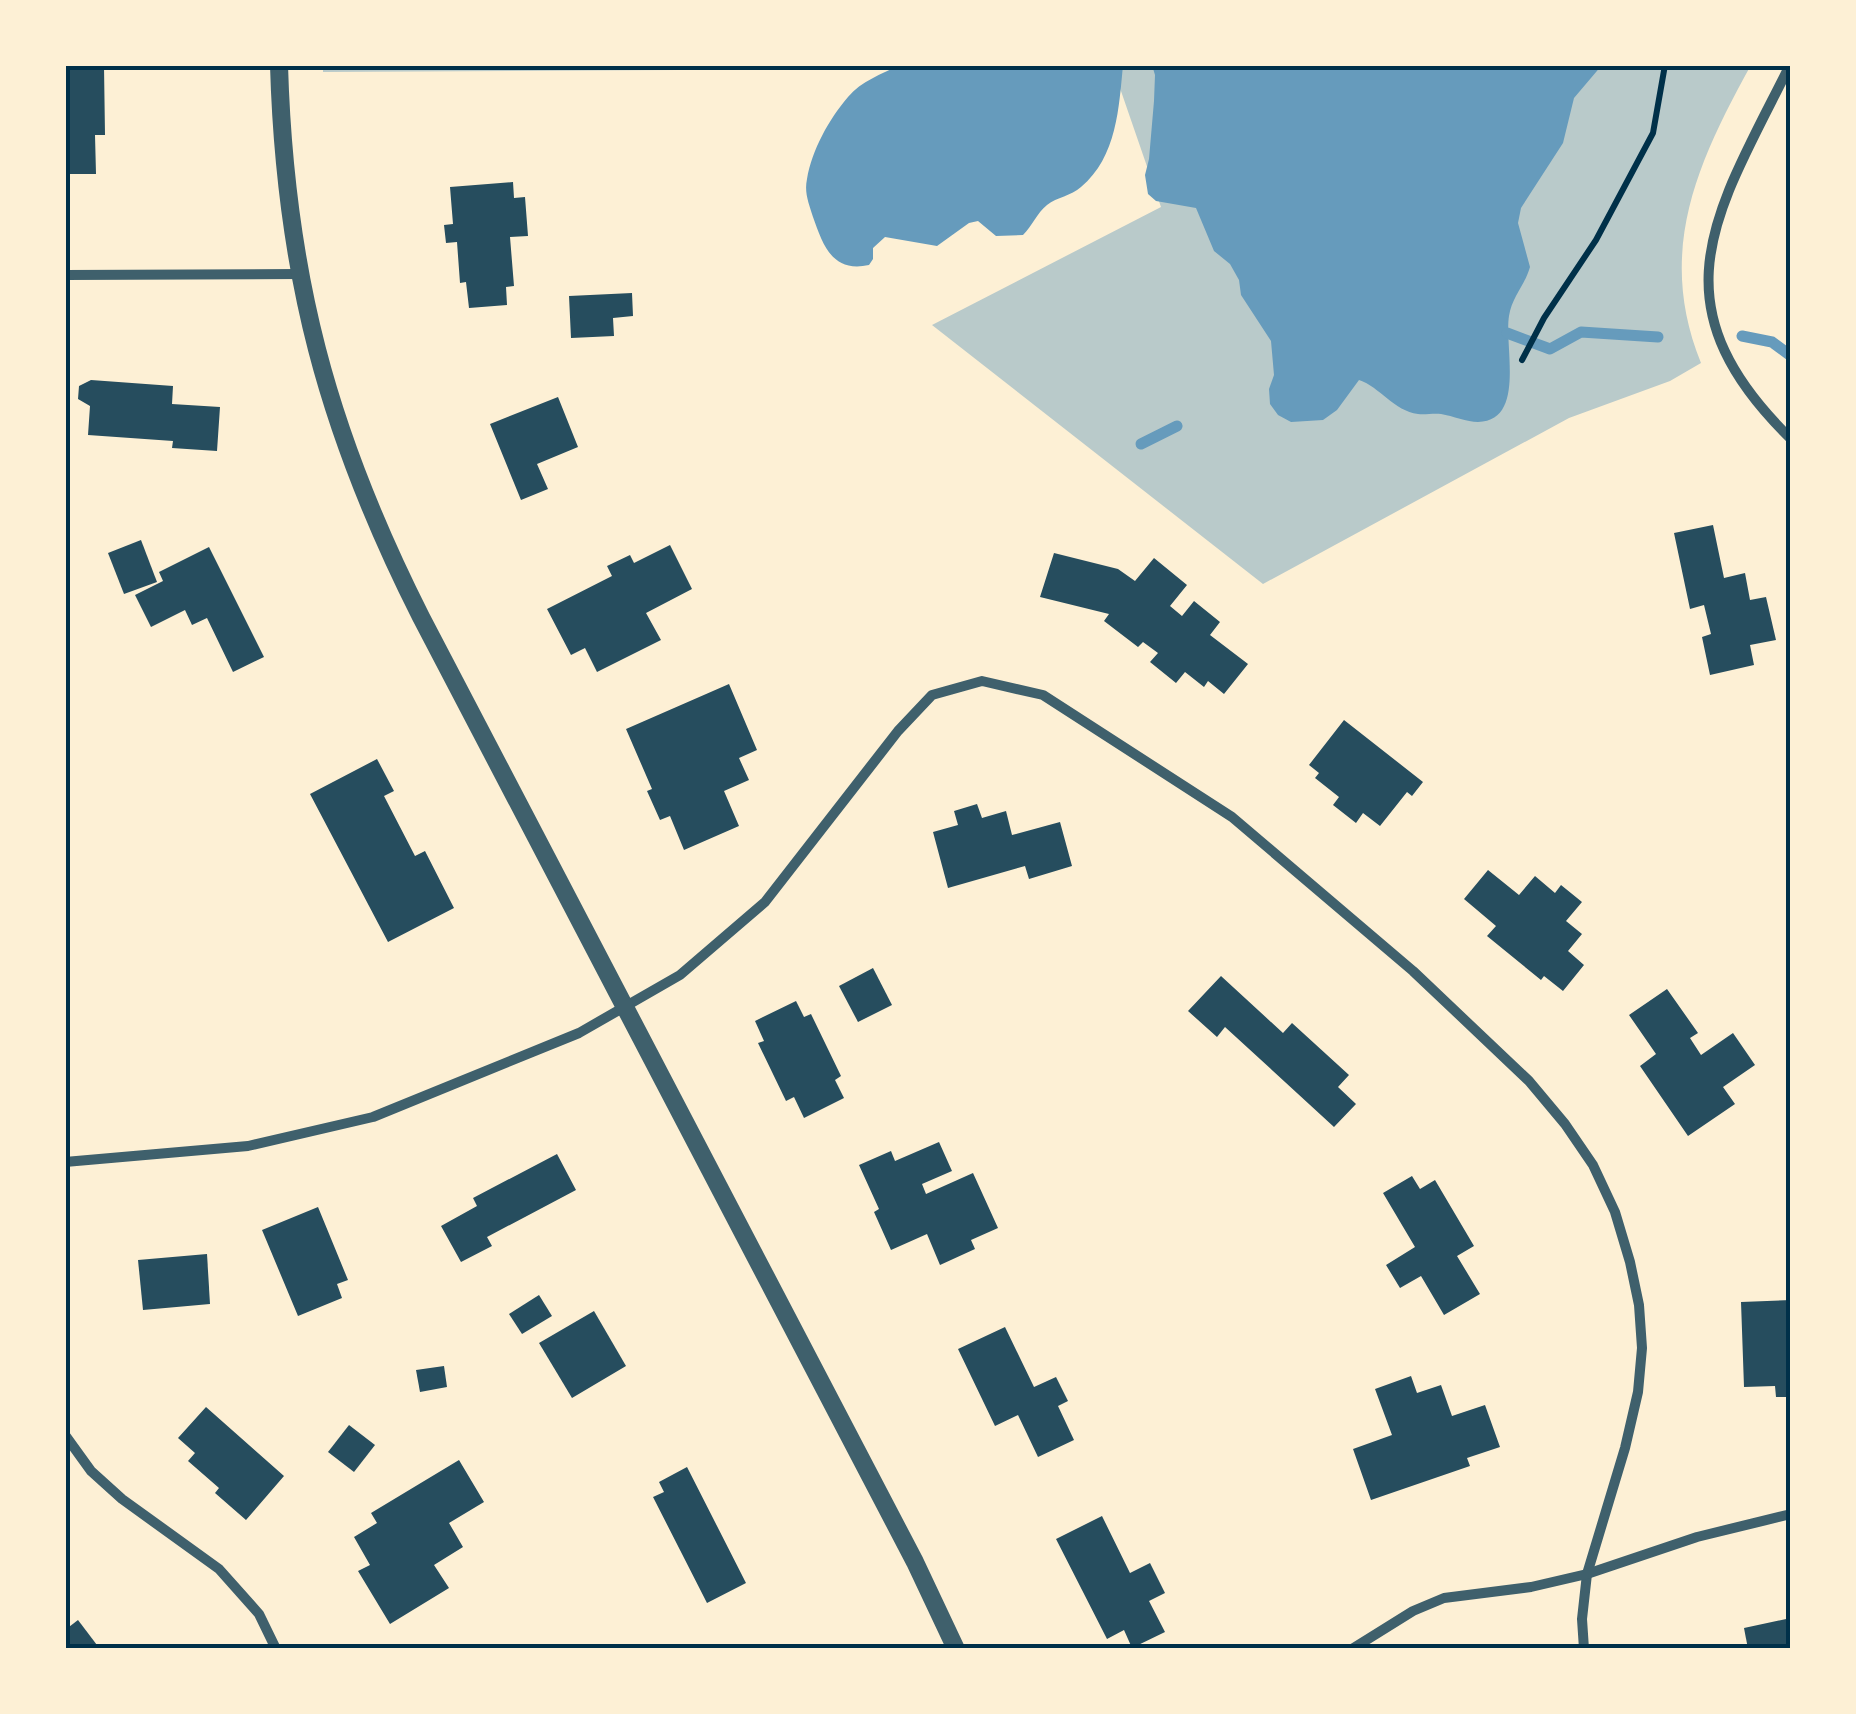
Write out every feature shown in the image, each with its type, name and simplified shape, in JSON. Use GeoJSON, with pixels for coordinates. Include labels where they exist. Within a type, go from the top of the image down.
{"type":"FeatureCollection","features":[{"type":"Feature","properties":{"kind":"street"},"geometry":{"type":"LineString","coordinates":[[279,65],[285,180],[311,333],[333,408],[384,539],[956,1649]]}},
{"type":"Feature","properties":{"kind":"street"},"geometry":{"type":"LineString","coordinates":[[1790,65],[1727,194],[1711,242],[1706,279],[1710,314],[1722,350],[1745,388],[1791,439]]}},
{"type":"Feature","properties":{"kind":"street"},"geometry":{"type":"LineString","coordinates":[[65,274],[298,274]]}},
{"type":"Feature","properties":{"kind":"street"},"geometry":{"type":"LineString","coordinates":[[65,1162],[248,1146],[373,1117],[580,1033],[680,975],[765,902],[898,731],[932,695],[982,681],[1044,695],[1232,817],[1453,1006],[1530,1081],[1580,1143],[1620,1225],[1640,1305],[1642,1348],[1638,1392],[1626,1448],[1587,1574],[1582,1619],[1584,1649]]}},
{"type":"Feature","properties":{"kind":"street"},"geometry":{"type":"LineString","coordinates":[[65,1435],[91,1471],[122,1499],[219,1570],[259,1614],[276,1649]]}},
{"type":"Feature","properties":{"kind":"street"},"geometry":{"type":"LineString","coordinates":[[1352,1649],[1412,1611],[1444,1598],[1587,1574],[1697,1537],[1791,1514]]}},
{"type":"Feature","properties":{"kind":"path"},"geometry":{"type":"LineString","coordinates":[[1522,360],[1544,318],[1596,240],[1653,133],[1664,65]]}},
{"type":"Feature","properties":{"kind":"shaded area"},"geometry":{"type":"Polygon","coordinates":[[[323,65],[1003,65],[323,72],[323,65]]]}},
{"type":"Feature","properties":{"kind":"shaded area"},"geometry":{"type":"Polygon","coordinates":[[[1112,65],[1751,65],[1714,137],[1689,209],[1682,283],[1688,322],[1701,363],[1670,381],[1569,418],[1263,584],[932,325],[1161,207],[1112,65]]]}},
{"type":"Feature","properties":{"kind":"water"},"geometry":{"type":"Polygon","coordinates":[[[900,65],[1123,65],[1109,146],[1093,175],[1077,190],[1047,205],[1023,235],[996,236],[978,221],[937,246],[885,237],[873,248],[869,265],[846,265],[825,247],[817,227],[807,194],[809,168],[822,135],[853,91],[900,65]]]}},
{"type":"Feature","properties":{"kind":"water"},"geometry":{"type":"Polygon","coordinates":[[[1152,65],[1602,65],[1574,98],[1563,143],[1521,208],[1518,223],[1530,267],[1509,316],[1508,396],[1493,418],[1478,422],[1409,412],[1359,380],[1337,410],[1323,420],[1291,422],[1278,415],[1270,404],[1269,389],[1274,375],[1271,341],[1241,295],[1239,280],[1230,264],[1214,251],[1196,208],[1156,201],[1148,194],[1145,175],[1154,101],[1152,65]]]}},
{"type":"Feature","properties":{"kind":"building"},"geometry":{"type":"Polygon","coordinates":[[[104,66],[105,135],[95,135],[96,174],[65,174],[65,67],[104,66]]]}},
{"type":"Feature","properties":{"kind":"building"},"geometry":{"type":"Polygon","coordinates":[[[513,182],[514,198],[525,197],[528,236],[510,237],[514,286],[506,287],[507,305],[469,308],[466,282],[460,283],[457,242],[446,243],[444,225],[453,224],[450,187],[513,182]]]}},
{"type":"Feature","properties":{"kind":"building"},"geometry":{"type":"Polygon","coordinates":[[[632,293],[633,316],[613,318],[614,336],[571,338],[569,296],[632,293]]]}},
{"type":"Feature","properties":{"kind":"building"},"geometry":{"type":"Polygon","coordinates":[[[91,380],[173,386],[172,404],[220,407],[217,451],[172,448],[173,441],[88,435],[90,406],[78,399],[79,386],[91,380]]]}},
{"type":"Feature","properties":{"kind":"building"},"geometry":{"type":"Polygon","coordinates":[[[558,397],[578,447],[537,464],[548,489],[521,500],[490,424],[558,397]]]}},
{"type":"Feature","properties":{"kind":"building"},"geometry":{"type":"Polygon","coordinates":[[[1713,525],[1724,578],[1745,573],[1750,600],[1766,597],[1776,640],[1750,645],[1754,665],[1710,675],[1702,637],[1711,634],[1704,605],[1690,609],[1674,533],[1713,525]]]}},
{"type":"Feature","properties":{"kind":"building"},"geometry":{"type":"Polygon","coordinates":[[[141,540],[157,582],[124,594],[108,553],[141,540]]]}},
{"type":"Feature","properties":{"kind":"building"},"geometry":{"type":"Polygon","coordinates":[[[670,545],[692,589],[646,613],[661,640],[597,672],[585,648],[571,655],[547,609],[612,576],[607,566],[630,555],[634,563],[670,545]]]}},
{"type":"Feature","properties":{"kind":"building"},"geometry":{"type":"Polygon","coordinates":[[[209,547],[264,657],[233,672],[207,618],[192,625],[185,610],[151,627],[135,595],[163,581],[159,572],[209,547]]]}},
{"type":"Feature","properties":{"kind":"building"},"geometry":{"type":"Polygon","coordinates":[[[1054,553],[1118,569],[1135,581],[1154,558],[1187,585],[1170,606],[1182,616],[1194,601],[1220,622],[1210,635],[1248,664],[1224,694],[1208,681],[1204,687],[1185,672],[1176,683],[1150,662],[1158,653],[1143,642],[1138,647],[1104,621],[1109,614],[1040,597],[1054,553]]]}},
{"type":"Feature","properties":{"kind":"building"},"geometry":{"type":"Polygon","coordinates":[[[729,684],[757,750],[739,758],[749,780],[724,791],[739,826],[684,850],[670,816],[660,820],[647,791],[652,789],[626,729],[729,684]]]}},
{"type":"Feature","properties":{"kind":"building"},"geometry":{"type":"Polygon","coordinates":[[[1344,720],[1423,782],[1412,796],[1407,792],[1380,826],[1363,813],[1356,823],[1333,805],[1339,797],[1315,778],[1319,773],[1309,765],[1344,720]]]}},
{"type":"Feature","properties":{"kind":"building"},"geometry":{"type":"Polygon","coordinates":[[[377,759],[394,791],[384,796],[415,856],[425,851],[454,908],[388,942],[310,794],[377,759]]]}},
{"type":"Feature","properties":{"kind":"building"},"geometry":{"type":"Polygon","coordinates":[[[977,804],[982,818],[1006,811],[1012,835],[1060,822],[1072,866],[1029,879],[1025,866],[948,888],[933,832],[958,825],[954,811],[977,804]]]}},
{"type":"Feature","properties":{"kind":"building"},"geometry":{"type":"Polygon","coordinates":[[[1488,870],[1519,895],[1535,876],[1555,893],[1561,885],[1582,902],[1566,921],[1582,934],[1568,951],[1584,965],[1563,991],[1544,976],[1541,980],[1487,936],[1496,926],[1464,899],[1488,870]]]}},
{"type":"Feature","properties":{"kind":"building"},"geometry":{"type":"Polygon","coordinates":[[[873,968],[892,1005],[858,1022],[839,986],[873,968]]]}},
{"type":"Feature","properties":{"kind":"building"},"geometry":{"type":"Polygon","coordinates":[[[1221,976],[1283,1033],[1292,1023],[1349,1075],[1338,1087],[1356,1104],[1334,1127],[1225,1027],[1217,1037],[1188,1011],[1221,976]]]}},
{"type":"Feature","properties":{"kind":"building"},"geometry":{"type":"Polygon","coordinates":[[[1667,989],[1698,1033],[1690,1038],[1701,1055],[1733,1033],[1755,1065],[1723,1087],[1735,1104],[1688,1136],[1640,1066],[1656,1054],[1629,1015],[1667,989]]]}},
{"type":"Feature","properties":{"kind":"building"},"geometry":{"type":"Polygon","coordinates":[[[796,1001],[804,1017],[811,1014],[841,1076],[835,1080],[844,1098],[804,1118],[794,1097],[786,1101],[758,1043],[764,1041],[755,1021],[796,1001]]]}},
{"type":"Feature","properties":{"kind":"building"},"geometry":{"type":"Polygon","coordinates":[[[939,1142],[952,1171],[922,1184],[926,1194],[973,1173],[998,1228],[971,1240],[975,1249],[940,1265],[927,1234],[891,1250],[874,1212],[879,1209],[859,1165],[891,1151],[895,1161],[939,1142]]]}},
{"type":"Feature","properties":{"kind":"building"},"geometry":{"type":"Polygon","coordinates":[[[557,1154],[576,1190],[487,1237],[492,1246],[461,1262],[441,1226],[477,1206],[473,1198],[557,1154]]]}},
{"type":"Feature","properties":{"kind":"building"},"geometry":{"type":"Polygon","coordinates":[[[1412,1176],[1420,1189],[1435,1180],[1474,1246],[1457,1256],[1480,1294],[1444,1315],[1421,1276],[1400,1288],[1386,1265],[1415,1247],[1383,1193],[1412,1176]]]}},
{"type":"Feature","properties":{"kind":"building"},"geometry":{"type":"Polygon","coordinates":[[[318,1207],[348,1280],[337,1284],[342,1298],[298,1316],[262,1230],[318,1207]]]}},
{"type":"Feature","properties":{"kind":"building"},"geometry":{"type":"Polygon","coordinates":[[[207,1254],[210,1304],[143,1310],[138,1260],[207,1254]]]}},
{"type":"Feature","properties":{"kind":"building"},"geometry":{"type":"Polygon","coordinates":[[[539,1295],[552,1316],[522,1334],[509,1314],[539,1295]]]}},
{"type":"Feature","properties":{"kind":"building"},"geometry":{"type":"Polygon","coordinates":[[[1791,1300],[1791,1397],[1776,1397],[1775,1386],[1744,1387],[1741,1302],[1791,1300]]]}},
{"type":"Feature","properties":{"kind":"building"},"geometry":{"type":"Polygon","coordinates":[[[594,1311],[626,1366],[572,1398],[539,1343],[594,1311]]]}},
{"type":"Feature","properties":{"kind":"building"},"geometry":{"type":"Polygon","coordinates":[[[1005,1327],[1034,1387],[1056,1377],[1068,1401],[1058,1406],[1074,1440],[1038,1457],[1018,1415],[995,1426],[958,1349],[1005,1327]]]}},
{"type":"Feature","properties":{"kind":"building"},"geometry":{"type":"Polygon","coordinates":[[[444,1366],[447,1387],[420,1392],[416,1370],[444,1366]]]}},
{"type":"Feature","properties":{"kind":"building"},"geometry":{"type":"Polygon","coordinates":[[[1411,1376],[1417,1393],[1441,1385],[1452,1416],[1485,1405],[1500,1447],[1467,1458],[1470,1466],[1371,1500],[1353,1449],[1392,1435],[1375,1389],[1411,1376]]]}},
{"type":"Feature","properties":{"kind":"building"},"geometry":{"type":"Polygon","coordinates":[[[206,1407],[284,1476],[246,1520],[215,1493],[219,1488],[188,1461],[195,1453],[178,1438],[206,1407]]]}},
{"type":"Feature","properties":{"kind":"building"},"geometry":{"type":"Polygon","coordinates":[[[349,1425],[375,1445],[354,1472],[328,1452],[349,1425]]]}},
{"type":"Feature","properties":{"kind":"building"},"geometry":{"type":"Polygon","coordinates":[[[459,1460],[484,1502],[449,1523],[463,1547],[434,1565],[449,1588],[390,1624],[358,1571],[370,1565],[354,1537],[377,1523],[371,1513],[459,1460]]]}},
{"type":"Feature","properties":{"kind":"building"},"geometry":{"type":"Polygon","coordinates":[[[687,1467],[746,1583],[707,1603],[653,1497],[664,1492],[659,1482],[687,1467]]]}},
{"type":"Feature","properties":{"kind":"building"},"geometry":{"type":"Polygon","coordinates":[[[1102,1516],[1130,1573],[1150,1563],[1165,1593],[1149,1601],[1165,1632],[1132,1648],[1124,1630],[1107,1639],[1056,1539],[1102,1516]]]}},
{"type":"Feature","properties":{"kind":"building"},"geometry":{"type":"Polygon","coordinates":[[[1791,1618],[1791,1649],[1748,1649],[1744,1628],[1791,1618]]]}},
{"type":"Feature","properties":{"kind":"building"},"geometry":{"type":"Polygon","coordinates":[[[78,1620],[100,1649],[65,1649],[65,1630],[78,1620]]]}},
{"type":"Feature","properties":{"kind":"waterway"},"geometry":{"type":"LineString","coordinates":[[1507,333],[1550,349],[1581,332],[1658,337]]}},
{"type":"Feature","properties":{"kind":"waterway"},"geometry":{"type":"LineString","coordinates":[[1742,336],[1772,342],[1791,356]]}},
{"type":"Feature","properties":{"kind":"waterway"},"geometry":{"type":"LineString","coordinates":[[1141,444],[1177,426]]}}]}
